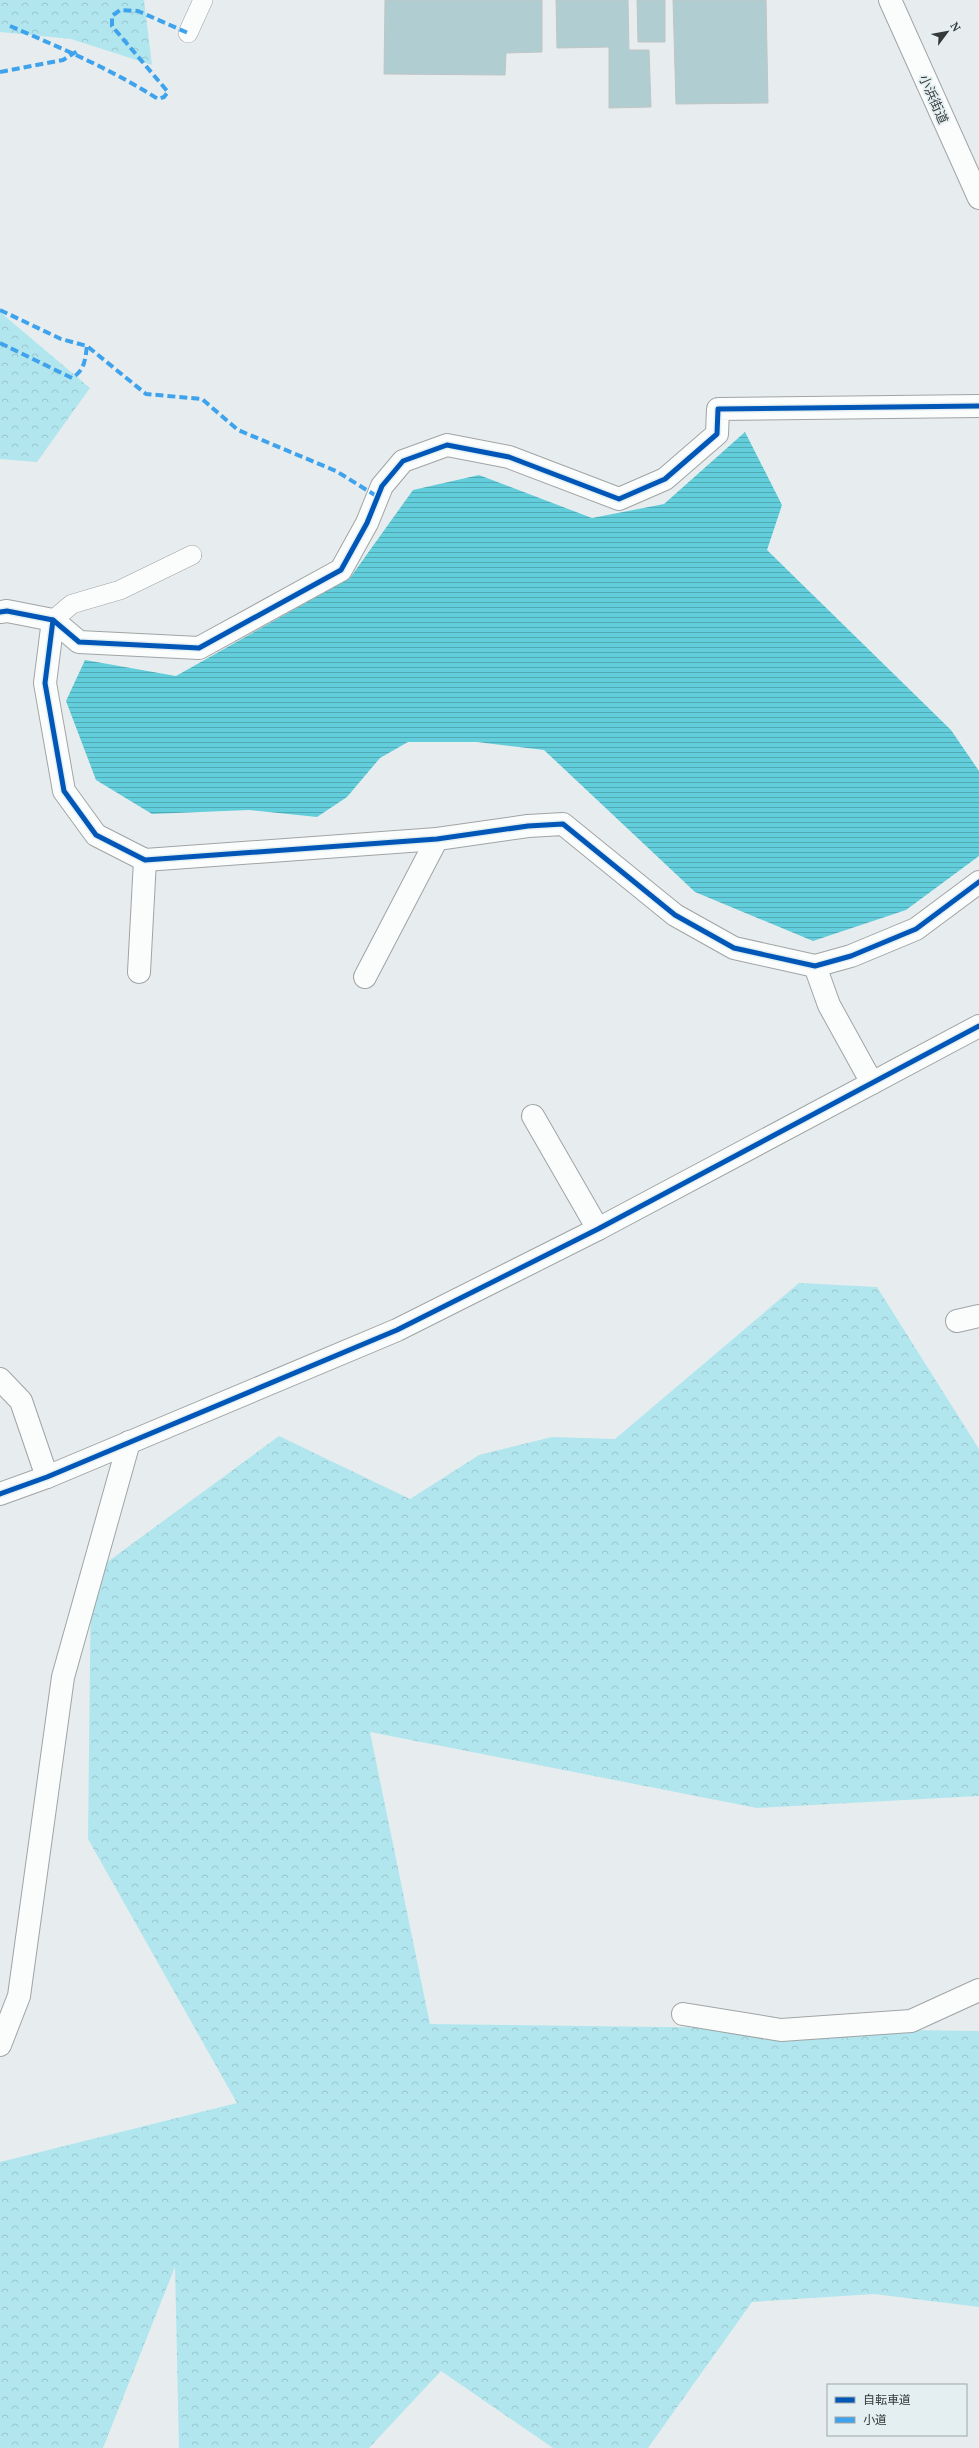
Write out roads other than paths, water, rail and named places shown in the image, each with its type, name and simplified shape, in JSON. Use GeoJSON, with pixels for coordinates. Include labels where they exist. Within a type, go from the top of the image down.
{"type":"FeatureCollection","features":[{"type":"Feature","properties":{"kind":"street","name":"小浜街道"},"geometry":{"type":"LineString","coordinates":[[890,0],[979,198]]}},
{"type":"Feature","properties":{"kind":"street"},"geometry":{"type":"LineString","coordinates":[[0,612],[7,611],[53,620],[79,642],[199,648],[341,570],[367,523],[382,486],[403,461],[447,445],[509,457],[619,499],[665,479],[717,434],[718,409],[979,406]]}},
{"type":"Feature","properties":{"kind":"street"},"geometry":{"type":"LineString","coordinates":[[53,620],[45,683],[64,791],[96,835],[145,860],[437,839],[528,826],[563,824],[675,915],[734,948],[816,966],[851,956],[916,929],[979,882]]}},
{"type":"Feature","properties":{"kind":"street"},"geometry":{"type":"LineString","coordinates":[[365,977],[437,839]]}},
{"type":"Feature","properties":{"kind":"street"},"geometry":{"type":"LineString","coordinates":[[139,972],[145,860]]}},
{"type":"Feature","properties":{"kind":"street"},"geometry":{"type":"LineString","coordinates":[[816,966],[829,1005],[872,1083]]}},
{"type":"Feature","properties":{"kind":"street"},"geometry":{"type":"LineString","coordinates":[[0,1494],[47,1477],[397,1330],[598,1229],[979,1026]]}},
{"type":"Feature","properties":{"kind":"street"},"geometry":{"type":"LineString","coordinates":[[534,1116],[598,1229]]}},
{"type":"Feature","properties":{"kind":"street"},"geometry":{"type":"LineString","coordinates":[[957,1321],[979,1316]]}},
{"type":"Feature","properties":{"kind":"street"},"geometry":{"type":"LineString","coordinates":[[0,1379],[21,1401],[47,1477]]}},
{"type":"Feature","properties":{"kind":"street"},"geometry":{"type":"LineString","coordinates":[[0,2045],[20,1996],[63,1677],[129,1442]]}},
{"type":"Feature","properties":{"kind":"street"},"geometry":{"type":"LineString","coordinates":[[683,2014],[781,2030],[911,2021],[979,1990]]}},
{"type":"Feature","properties":{"kind":"lane"},"geometry":{"type":"LineString","coordinates":[[188,33],[202,0]]}},
{"type":"Feature","properties":{"kind":"lane"},"geometry":{"type":"LineString","coordinates":[[53,620],[72,604],[120,590],[192,556]]}},
{"type":"Feature","properties":{"kind":"water"},"geometry":{"type":"Polygon","coordinates":[[[745,432],[782,505],[767,550],[951,730],[979,771],[979,856],[906,910],[813,941],[695,892],[544,750],[477,742],[408,742],[380,758],[347,797],[317,817],[249,810],[152,814],[96,780],[66,701],[85,660],[176,676],[350,578],[413,490],[479,475],[592,518],[664,504],[745,432]]]}}]}
